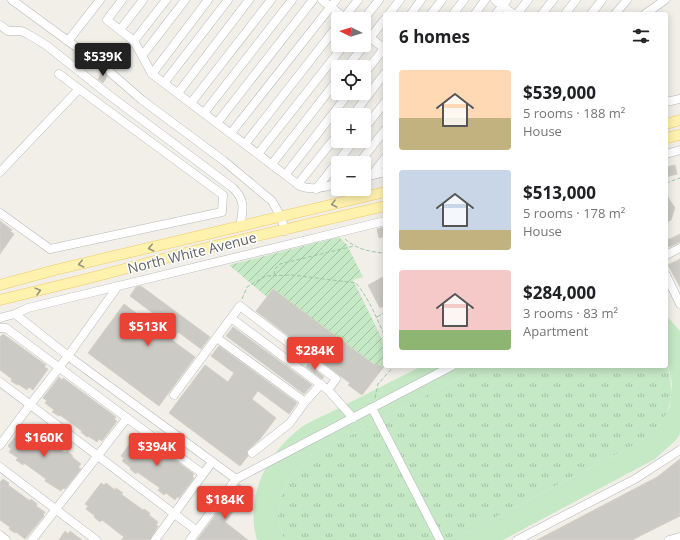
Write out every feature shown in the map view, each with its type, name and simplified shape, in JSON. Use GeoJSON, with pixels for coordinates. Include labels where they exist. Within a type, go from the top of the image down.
{"type":"FeatureCollection","features":[{"type":"Feature","properties":{"kind":"main road"},"geometry":{"type":"LineString","coordinates":[[668,123],[680,120]]}},
{"type":"Feature","properties":{"kind":"main road"},"geometry":{"type":"LineString","coordinates":[[668,138],[680,135]]}},
{"type":"Feature","properties":{"kind":"main road","name":"North White Avenue"},"geometry":{"type":"LineString","coordinates":[[0,285],[55,270],[383,192]]}},
{"type":"Feature","properties":{"kind":"main road","name":"North White Avenue"},"geometry":{"type":"LineString","coordinates":[[0,300],[193,251],[285,231],[383,206]]}},
{"type":"Feature","properties":{"kind":"street"},"geometry":{"type":"LineString","coordinates":[[12,0],[108,70],[142,100],[247,180],[272,201],[281,217],[285,231]]}},
{"type":"Feature","properties":{"kind":"street"},"geometry":{"type":"LineString","coordinates":[[68,41],[100,0]]}},
{"type":"Feature","properties":{"kind":"street"},"geometry":{"type":"LineString","coordinates":[[122,0],[107,20],[134,41],[152,74],[298,184],[306,188],[316,189],[331,185]]}},
{"type":"Feature","properties":{"kind":"street"},"geometry":{"type":"LineString","coordinates":[[120,30],[144,0]]}},
{"type":"Feature","properties":{"kind":"street"},"geometry":{"type":"LineString","coordinates":[[134,41],[166,0]]}},
{"type":"Feature","properties":{"kind":"street"},"geometry":{"type":"LineString","coordinates":[[142,56],[185,0]]}},
{"type":"Feature","properties":{"kind":"street"},"geometry":{"type":"LineString","coordinates":[[152,74],[208,0]]}},
{"type":"Feature","properties":{"kind":"street"},"geometry":{"type":"LineString","coordinates":[[164,83],[228,0]]}},
{"type":"Feature","properties":{"kind":"street"},"geometry":{"type":"LineString","coordinates":[[178,93],[249,0]]}},
{"type":"Feature","properties":{"kind":"street"},"geometry":{"type":"LineString","coordinates":[[191,104],[272,0]]}},
{"type":"Feature","properties":{"kind":"street"},"geometry":{"type":"LineString","coordinates":[[204,113],[292,0]]}},
{"type":"Feature","properties":{"kind":"street"},"geometry":{"type":"LineString","coordinates":[[217,123],[313,0]]}},
{"type":"Feature","properties":{"kind":"street"},"geometry":{"type":"LineString","coordinates":[[322,0],[333,3],[340,12]]}},
{"type":"Feature","properties":{"kind":"street"},"geometry":{"type":"LineString","coordinates":[[349,12],[358,0]]}},
{"type":"Feature","properties":{"kind":"street"},"geometry":{"type":"LineString","coordinates":[[370,12],[379,0]]}},
{"type":"Feature","properties":{"kind":"street"},"geometry":{"type":"LineString","coordinates":[[391,12],[400,0]]}},
{"type":"Feature","properties":{"kind":"street"},"geometry":{"type":"LineString","coordinates":[[413,12],[422,0]]}},
{"type":"Feature","properties":{"kind":"street"},"geometry":{"type":"LineString","coordinates":[[433,12],[442,0]]}},
{"type":"Feature","properties":{"kind":"street"},"geometry":{"type":"LineString","coordinates":[[455,12],[464,0]]}},
{"type":"Feature","properties":{"kind":"street"},"geometry":{"type":"LineString","coordinates":[[476,12],[485,0]]}},
{"type":"Feature","properties":{"kind":"street"},"geometry":{"type":"LineString","coordinates":[[495,0],[505,3],[512,12]]}},
{"type":"Feature","properties":{"kind":"street"},"geometry":{"type":"LineString","coordinates":[[519,12],[528,0]]}},
{"type":"Feature","properties":{"kind":"street"},"geometry":{"type":"LineString","coordinates":[[544,12],[553,0]]}},
{"type":"Feature","properties":{"kind":"street"},"geometry":{"type":"LineString","coordinates":[[567,12],[576,0]]}},
{"type":"Feature","properties":{"kind":"street"},"geometry":{"type":"LineString","coordinates":[[593,12],[602,0]]}},
{"type":"Feature","properties":{"kind":"street"},"geometry":{"type":"LineString","coordinates":[[617,12],[626,0]]}},
{"type":"Feature","properties":{"kind":"street"},"geometry":{"type":"LineString","coordinates":[[648,12],[665,0]]}},
{"type":"Feature","properties":{"kind":"street"},"geometry":{"type":"LineString","coordinates":[[231,133],[333,3]]}},
{"type":"Feature","properties":{"kind":"street"},"geometry":{"type":"LineString","coordinates":[[498,12],[505,3]]}},
{"type":"Feature","properties":{"kind":"street"},"geometry":{"type":"LineString","coordinates":[[371,31],[383,21]]}},
{"type":"Feature","properties":{"kind":"street"},"geometry":{"type":"LineString","coordinates":[[0,25],[8,31],[21,31],[46,45],[109,95],[241,195],[243,203],[240,227]]}},
{"type":"Feature","properties":{"kind":"street"},"geometry":{"type":"LineString","coordinates":[[245,144],[331,35]]}},
{"type":"Feature","properties":{"kind":"street"},"geometry":{"type":"LineString","coordinates":[[371,38],[383,47]]}},
{"type":"Feature","properties":{"kind":"street"},"geometry":{"type":"LineString","coordinates":[[371,65],[383,50]]}},
{"type":"Feature","properties":{"kind":"street"},"geometry":{"type":"LineString","coordinates":[[258,154],[338,52]]}},
{"type":"Feature","properties":{"kind":"street"},"geometry":{"type":"LineString","coordinates":[[0,213],[50,249],[222,212],[223,195],[59,74]]}},
{"type":"Feature","properties":{"kind":"street"},"geometry":{"type":"LineString","coordinates":[[358,108],[383,76]]}},
{"type":"Feature","properties":{"kind":"street"},"geometry":{"type":"LineString","coordinates":[[272,164],[331,88]]}},
{"type":"Feature","properties":{"kind":"street"},"geometry":{"type":"LineString","coordinates":[[0,172],[79,89]]}},
{"type":"Feature","properties":{"kind":"street"},"geometry":{"type":"LineString","coordinates":[[286,174],[344,100]]}},
{"type":"Feature","properties":{"kind":"street"},"geometry":{"type":"LineString","coordinates":[[668,102],[680,100]]}},
{"type":"Feature","properties":{"kind":"street"},"geometry":{"type":"LineString","coordinates":[[371,120],[383,105]]}},
{"type":"Feature","properties":{"kind":"street"},"geometry":{"type":"LineString","coordinates":[[365,156],[383,133]]}},
{"type":"Feature","properties":{"kind":"street"},"geometry":{"type":"LineString","coordinates":[[298,184],[331,143]]}},
{"type":"Feature","properties":{"kind":"street"},"geometry":{"type":"LineString","coordinates":[[316,189],[348,148]]}},
{"type":"Feature","properties":{"kind":"street"},"geometry":{"type":"LineString","coordinates":[[668,153],[680,150]]}},
{"type":"Feature","properties":{"kind":"street"},"geometry":{"type":"LineString","coordinates":[[371,173],[383,160]]}},
{"type":"Feature","properties":{"kind":"street"},"geometry":{"type":"LineString","coordinates":[[371,175],[383,172]]}},
{"type":"Feature","properties":{"kind":"street"},"geometry":{"type":"LineString","coordinates":[[235,190],[247,180]]}},
{"type":"Feature","properties":{"kind":"street"},"geometry":{"type":"LineString","coordinates":[[0,318],[28,308],[383,222]]}},
{"type":"Feature","properties":{"kind":"street"},"geometry":{"type":"LineString","coordinates":[[668,254],[680,248]]}},
{"type":"Feature","properties":{"kind":"street"},"geometry":{"type":"LineString","coordinates":[[668,279],[680,304]]}},
{"type":"Feature","properties":{"kind":"street"},"geometry":{"type":"LineString","coordinates":[[0,445],[68,356],[118,286]]}},
{"type":"Feature","properties":{"kind":"street"},"geometry":{"type":"LineString","coordinates":[[174,396],[240,306],[336,379],[328,390]]}},
{"type":"Feature","properties":{"kind":"street"},"geometry":{"type":"LineString","coordinates":[[14,314],[68,356],[236,479]]}},
{"type":"Feature","properties":{"kind":"street"},"geometry":{"type":"LineString","coordinates":[[231,318],[321,384],[353,418]]}},
{"type":"Feature","properties":{"kind":"street"},"geometry":{"type":"LineString","coordinates":[[0,328],[6,328],[203,474]]}},
{"type":"Feature","properties":{"kind":"street"},"geometry":{"type":"LineString","coordinates":[[217,338],[305,402]]}},
{"type":"Feature","properties":{"kind":"street"},"geometry":{"type":"LineString","coordinates":[[190,540],[236,479],[448,368]]}},
{"type":"Feature","properties":{"kind":"street"},"geometry":{"type":"LineString","coordinates":[[0,382],[197,531]]}},
{"type":"Feature","properties":{"kind":"street"},"geometry":{"type":"LineString","coordinates":[[252,453],[290,423],[305,402],[321,384]]}},
{"type":"Feature","properties":{"kind":"street"},"geometry":{"type":"LineString","coordinates":[[372,408],[440,540]]}},
{"type":"Feature","properties":{"kind":"street"},"geometry":{"type":"LineString","coordinates":[[32,540],[127,418]]}},
{"type":"Feature","properties":{"kind":"street"},"geometry":{"type":"LineString","coordinates":[[517,540],[635,479],[680,450]]}},
{"type":"Feature","properties":{"kind":"street"},"geometry":{"type":"LineString","coordinates":[[155,540],[212,462]]}},
{"type":"Feature","properties":{"kind":"street"},"geometry":{"type":"LineString","coordinates":[[0,467],[96,540]]}},
{"type":"Feature","properties":{"kind":"street"},"geometry":{"type":"LineString","coordinates":[[0,535],[6,540]]}},
{"type":"Feature","properties":{"kind":"street"},"geometry":{"type":"LineString","coordinates":[[669,540],[680,537]]}},
{"type":"Feature","properties":{"kind":"path"},"geometry":{"type":"LineString","coordinates":[[668,182],[680,178]]}},
{"type":"Feature","properties":{"kind":"path"},"geometry":{"type":"LineString","coordinates":[[339,233],[354,246],[366,251],[382,253]]}},
{"type":"Feature","properties":{"kind":"path"},"geometry":{"type":"LineString","coordinates":[[274,276],[275,269],[280,264],[354,246]]}},
{"type":"Feature","properties":{"kind":"path"},"geometry":{"type":"LineString","coordinates":[[240,306],[247,287],[266,276],[292,275],[356,283],[362,290],[383,333]]}},
{"type":"Feature","properties":{"kind":"path"},"geometry":{"type":"LineString","coordinates":[[376,317],[383,313]]}},
{"type":"Feature","properties":{"kind":"path"},"geometry":{"type":"LineString","coordinates":[[372,408],[378,384],[392,368]]}},
{"type":"Feature","properties":{"kind":"green space"},"geometry":{"type":"Polygon","coordinates":[[[339,237],[347,245],[363,277],[353,280],[383,341],[383,368],[376,366],[273,289],[267,297],[229,265],[339,237]]]}},
{"type":"Feature","properties":{"kind":"green space"},"geometry":{"type":"Polygon","coordinates":[[[668,317],[680,331],[680,434],[676,440],[655,459],[503,540],[452,540],[640,442],[659,425],[670,407],[672,383],[668,366],[668,317]]]}},
{"type":"Feature","properties":{"kind":"green space"},"geometry":{"type":"Polygon","coordinates":[[[668,366],[671,392],[668,409],[665,417],[659,425],[640,442],[452,540],[284,540],[278,518],[279,502],[287,482],[310,456],[479,368],[668,368],[668,366]]]}},
{"type":"Feature","properties":{"kind":"green space"},"geometry":{"type":"Polygon","coordinates":[[[418,368],[479,368],[310,456],[287,482],[279,502],[278,518],[284,540],[257,540],[254,525],[256,494],[267,465],[286,441],[302,427],[418,368]]]}},
{"type":"Feature","properties":{"kind":"building"},"geometry":{"type":"Polygon","coordinates":[[[119,51],[124,55],[114,69],[111,68],[109,63],[119,51]]]}},
{"type":"Feature","properties":{"kind":"building"},"geometry":{"type":"Polygon","coordinates":[[[102,72],[106,73],[107,77],[103,83],[98,79],[102,72]]]}},
{"type":"Feature","properties":{"kind":"building"},"geometry":{"type":"Polygon","coordinates":[[[675,165],[677,174],[668,176],[668,167],[675,165]]]}},
{"type":"Feature","properties":{"kind":"building"},"geometry":{"type":"Polygon","coordinates":[[[668,197],[675,208],[671,220],[668,222],[668,197]]]}},
{"type":"Feature","properties":{"kind":"building"},"geometry":{"type":"Polygon","coordinates":[[[0,221],[12,230],[10,231],[14,234],[0,254],[0,221]]]}},
{"type":"Feature","properties":{"kind":"building"},"geometry":{"type":"Polygon","coordinates":[[[383,228],[383,237],[379,238],[377,229],[383,228]]]}},
{"type":"Feature","properties":{"kind":"building"},"geometry":{"type":"Polygon","coordinates":[[[680,234],[680,242],[669,247],[668,239],[680,234]]]}},
{"type":"Feature","properties":{"kind":"building"},"geometry":{"type":"Polygon","coordinates":[[[680,259],[680,287],[668,265],[680,259]]]}},
{"type":"Feature","properties":{"kind":"building"},"geometry":{"type":"Polygon","coordinates":[[[383,277],[383,306],[380,308],[368,285],[383,277]]]}},
{"type":"Feature","properties":{"kind":"building"},"geometry":{"type":"Polygon","coordinates":[[[141,286],[210,337],[201,349],[178,332],[172,340],[195,357],[159,406],[88,353],[124,304],[148,322],[154,314],[130,296],[136,287],[141,286]]]}},
{"type":"Feature","properties":{"kind":"building"},"geometry":{"type":"Polygon","coordinates":[[[273,289],[376,366],[377,364],[383,368],[362,395],[348,385],[350,383],[256,311],[273,289]]]}},
{"type":"Feature","properties":{"kind":"building"},"geometry":{"type":"Polygon","coordinates":[[[233,327],[312,385],[304,394],[226,336],[233,327]]]}},
{"type":"Feature","properties":{"kind":"building"},"geometry":{"type":"Polygon","coordinates":[[[3,334],[46,365],[44,367],[48,369],[33,390],[29,387],[27,390],[18,384],[17,385],[0,370],[0,337],[3,334]]]}},
{"type":"Feature","properties":{"kind":"building"},"geometry":{"type":"Polygon","coordinates":[[[219,346],[297,403],[289,414],[258,391],[252,399],[276,418],[260,439],[247,451],[248,456],[240,466],[169,413],[205,365],[228,382],[234,373],[211,356],[219,346]]]}},
{"type":"Feature","properties":{"kind":"building"},"geometry":{"type":"Polygon","coordinates":[[[308,364],[324,377],[322,379],[306,367],[308,364]]]}},
{"type":"Feature","properties":{"kind":"building"},"geometry":{"type":"Polygon","coordinates":[[[59,377],[62,380],[63,378],[116,417],[114,419],[117,421],[102,441],[99,439],[97,442],[88,436],[87,437],[81,432],[82,431],[60,415],[59,416],[52,412],[54,410],[45,403],[47,401],[43,398],[59,377]]]}},
{"type":"Feature","properties":{"kind":"building"},"geometry":{"type":"Polygon","coordinates":[[[28,425],[37,432],[39,430],[45,435],[44,437],[65,453],[67,451],[81,464],[78,467],[81,469],[65,489],[63,488],[61,491],[45,481],[46,479],[24,463],[23,465],[16,460],[18,458],[9,452],[11,449],[8,446],[23,426],[26,428],[28,425]]]}},
{"type":"Feature","properties":{"kind":"building"},"geometry":{"type":"Polygon","coordinates":[[[136,435],[140,437],[141,435],[194,474],[192,477],[194,478],[179,498],[177,497],[175,500],[166,493],[164,495],[158,490],[160,488],[137,472],[136,474],[122,461],[124,458],[121,456],[136,435]]]}},
{"type":"Feature","properties":{"kind":"building"},"geometry":{"type":"Polygon","coordinates":[[[680,459],[680,516],[632,540],[537,540],[657,477],[680,459]]]}},
{"type":"Feature","properties":{"kind":"building"},"geometry":{"type":"Polygon","coordinates":[[[3,479],[9,483],[8,485],[30,501],[31,499],[37,504],[36,506],[45,512],[43,515],[44,516],[25,539],[9,529],[10,527],[0,520],[0,482],[3,479]]]}},
{"type":"Feature","properties":{"kind":"building"},"geometry":{"type":"Polygon","coordinates":[[[101,483],[104,485],[106,483],[115,490],[116,488],[123,493],[121,494],[143,510],[144,509],[150,513],[149,515],[158,522],[156,525],[158,526],[150,540],[121,540],[124,537],[102,520],[100,522],[86,509],[88,506],[85,504],[101,483]]]}},
{"type":"Feature","properties":{"kind":"building"},"geometry":{"type":"Polygon","coordinates":[[[239,484],[249,492],[225,522],[248,540],[197,540],[239,484]]]}},
{"type":"Feature","properties":{"kind":"building"},"geometry":{"type":"Polygon","coordinates":[[[65,531],[68,534],[70,531],[82,540],[59,540],[65,531]]]}}]}
